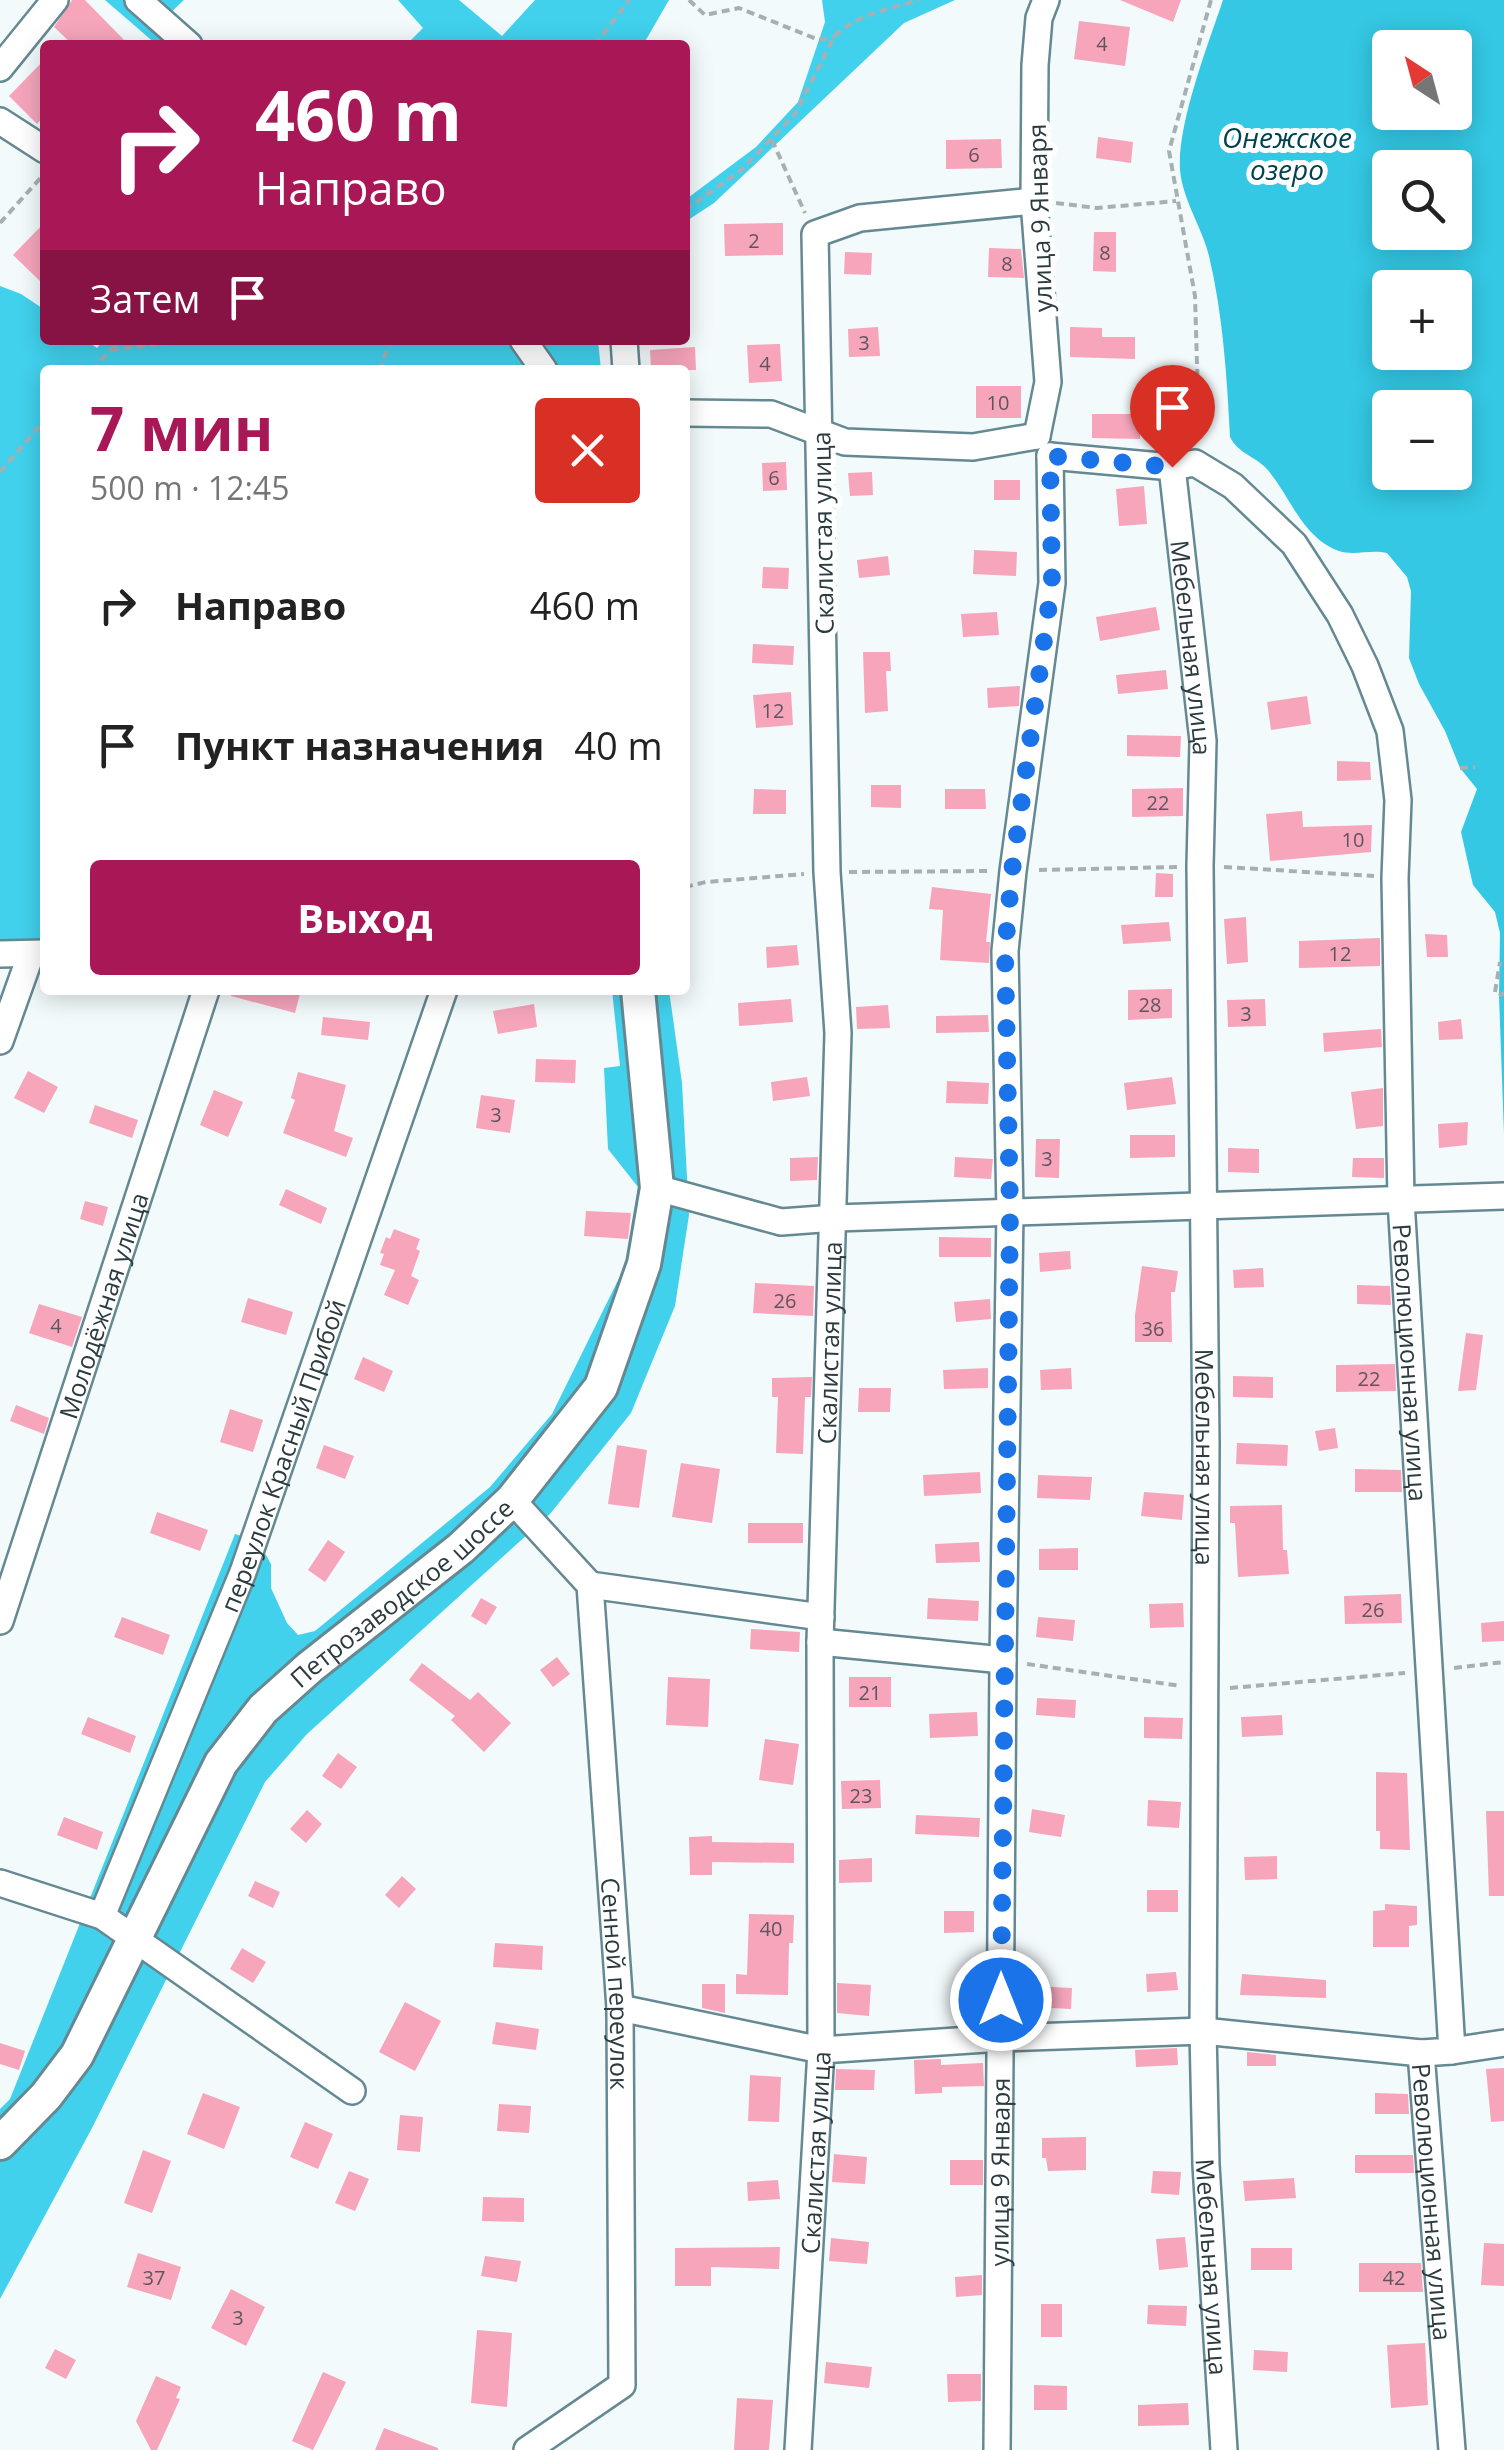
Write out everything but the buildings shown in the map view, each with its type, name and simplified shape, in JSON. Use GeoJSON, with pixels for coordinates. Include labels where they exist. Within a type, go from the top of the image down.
{"type":"FeatureCollection","features":[{"type":"Feature","properties":{"kind":"main road","name":"Петрозаводское шоссе"},"geometry":{"type":"LineString","coordinates":[[0,2143],[46,2096],[77,2054],[221,1763],[263,1709],[461,1548],[512,1500],[601,1387],[644,1264],[657,1188],[638,995]]}},
{"type":"Feature","properties":{"kind":"street"},"geometry":{"type":"LineString","coordinates":[[0,68],[55,0]]}},
{"type":"Feature","properties":{"kind":"street"},"geometry":{"type":"LineString","coordinates":[[138,0],[176,40]]}},
{"type":"Feature","properties":{"kind":"street","name":"улица 9 Января"},"geometry":{"type":"LineString","coordinates":[[997,2450],[1010,1212],[1005,951],[1012,871],[1052,583],[1043,446],[1048,382],[1034,200],[1036,65],[1039,18],[1046,0]]}},
{"type":"Feature","properties":{"kind":"street"},"geometry":{"type":"LineString","coordinates":[[0,121],[40,147]]}},
{"type":"Feature","properties":{"kind":"street"},"geometry":{"type":"LineString","coordinates":[[815,234],[860,218],[1034,200]]}},
{"type":"Feature","properties":{"kind":"street","name":"Скалистая улица"},"geometry":{"type":"LineString","coordinates":[[798,2450],[820,2050],[820,1630],[838,1033],[828,872],[815,234]]}},
{"type":"Feature","properties":{"kind":"street","name":"Революционная улица"},"geometry":{"type":"LineString","coordinates":[[690,413],[771,414],[845,442],[1043,446],[1184,465],[1233,486],[1294,544],[1340,615],[1390,731],[1398,800],[1395,878],[1401,1200],[1452,2051],[1421,2053],[1452,2450]]}},
{"type":"Feature","properties":{"kind":"street","name":"Мебельная улица"},"geometry":{"type":"LineString","coordinates":[[1184,465],[1203,740],[1203,2031],[1206,2166],[1224,2450]]}},
{"type":"Feature","properties":{"kind":"street"},"geometry":{"type":"LineString","coordinates":[[0,954],[38,954],[0,1041]]}},
{"type":"Feature","properties":{"kind":"street","name":"Молодёжная улица"},"geometry":{"type":"LineString","coordinates":[[0,1621],[204,995]]}},
{"type":"Feature","properties":{"kind":"street","name":"переулок Красный Прибой"},"geometry":{"type":"LineString","coordinates":[[102,1916],[243,1572],[442,995]]}},
{"type":"Feature","properties":{"kind":"street"},"geometry":{"type":"LineString","coordinates":[[657,1188],[780,1222],[1504,1196]]}},
{"type":"Feature","properties":{"kind":"street"},"geometry":{"type":"LineString","coordinates":[[512,1500],[590,1585],[820,1630],[1003,1660]]}},
{"type":"Feature","properties":{"kind":"street","name":"Сенной переулок"},"geometry":{"type":"LineString","coordinates":[[527,2450],[622,2385],[620,2008],[590,1585]]}},
{"type":"Feature","properties":{"kind":"street"},"geometry":{"type":"LineString","coordinates":[[0,1883],[102,1916],[352,2091]]}},
{"type":"Feature","properties":{"kind":"street"},"geometry":{"type":"LineString","coordinates":[[620,2008],[820,2050],[1001,2038],[1203,2031],[1421,2053]]}},
{"type":"Feature","properties":{"kind":"street"},"geometry":{"type":"LineString","coordinates":[[1452,2051],[1504,2043]]}},
{"type":"Feature","properties":{"kind":"path"},"geometry":{"type":"LineString","coordinates":[[599,40],[629,0]]}},
{"type":"Feature","properties":{"kind":"path"},"geometry":{"type":"LineString","coordinates":[[688,0],[705,15],[739,8],[818,40],[834,37]]}},
{"type":"Feature","properties":{"kind":"path"},"geometry":{"type":"LineString","coordinates":[[690,206],[740,171],[795,114],[842,28],[864,16],[919,0]]}},
{"type":"Feature","properties":{"kind":"path"},"geometry":{"type":"LineString","coordinates":[[1184,465],[1198,398],[1195,296],[1169,152],[1212,0]]}},
{"type":"Feature","properties":{"kind":"path"},"geometry":{"type":"LineString","coordinates":[[772,140],[815,234]]}},
{"type":"Feature","properties":{"kind":"path"},"geometry":{"type":"LineString","coordinates":[[0,223],[40,179]]}},
{"type":"Feature","properties":{"kind":"path"},"geometry":{"type":"LineString","coordinates":[[1034,200],[1097,208],[1176,201]]}},
{"type":"Feature","properties":{"kind":"path"},"geometry":{"type":"LineString","coordinates":[[97,365],[116,345]]}},
{"type":"Feature","properties":{"kind":"path"},"geometry":{"type":"LineString","coordinates":[[111,350],[152,345]]}},
{"type":"Feature","properties":{"kind":"path"},"geometry":{"type":"LineString","coordinates":[[0,472],[40,426]]}},
{"type":"Feature","properties":{"kind":"path"},"geometry":{"type":"LineString","coordinates":[[1460,768],[1475,768]]}},
{"type":"Feature","properties":{"kind":"path"},"geometry":{"type":"LineString","coordinates":[[690,886],[828,872],[1200,866],[1395,878]]}},
{"type":"Feature","properties":{"kind":"path"},"geometry":{"type":"LineString","coordinates":[[1499,994],[1500,962]]}},
{"type":"Feature","properties":{"kind":"path"},"geometry":{"type":"LineString","coordinates":[[1003,1660],[1206,1690],[1504,1662]]}},
{"type":"Feature","properties":{"kind":"shaded area"},"geometry":{"type":"Polygon","coordinates":[[[105,0],[184,0],[169,14],[198,40],[151,40],[105,0]]]}},
{"type":"Feature","properties":{"kind":"shaded area"},"geometry":{"type":"Polygon","coordinates":[[[398,0],[459,0],[502,36],[535,0],[669,0],[646,40],[411,40],[423,28],[398,0]]]}},
{"type":"Feature","properties":{"kind":"shaded area"},"geometry":{"type":"Polygon","coordinates":[[[822,0],[955,0],[904,23],[714,203],[690,219],[690,196],[756,147],[798,102],[825,22],[822,0]]]}},
{"type":"Feature","properties":{"kind":"shaded area"},"geometry":{"type":"Polygon","coordinates":[[[0,286],[40,307],[40,345],[97,348],[598,345],[600,365],[40,365],[40,961],[0,964],[0,286]]]}},
{"type":"Feature","properties":{"kind":"shaded area"},"geometry":{"type":"Polygon","coordinates":[[[613,995],[670,995],[682,1083],[689,1215],[675,1306],[631,1413],[550,1514],[307,1734],[265,1782],[92,2128],[0,2299],[0,2109],[10,2099],[235,1534],[258,1541],[271,1564],[271,1588],[287,1623],[298,1635],[315,1631],[490,1487],[552,1414],[626,1264],[638,1187],[608,1149],[604,1068],[620,1066],[613,995]]]}},
{"type":"Feature","properties":{"kind":"water","name":"Онежское озеро"},"geometry":{"type":"Polygon","coordinates":[[[1223,0],[1504,0],[1504,1134],[1500,933],[1495,912],[1473,885],[1461,832],[1477,789],[1460,768],[1409,658],[1411,591],[1407,577],[1387,553],[1351,553],[1326,545],[1306,526],[1266,468],[1237,447],[1230,437],[1224,346],[1214,278],[1180,170],[1183,130],[1223,0]]]}},
{"type":"Feature","properties":{"kind":"route"},"geometry":{"type":"LineString","coordinates":[[1001,2000],[1010,1212],[1005,951],[1012,871],[1052,583],[1050,456],[1172,467]]}}]}
